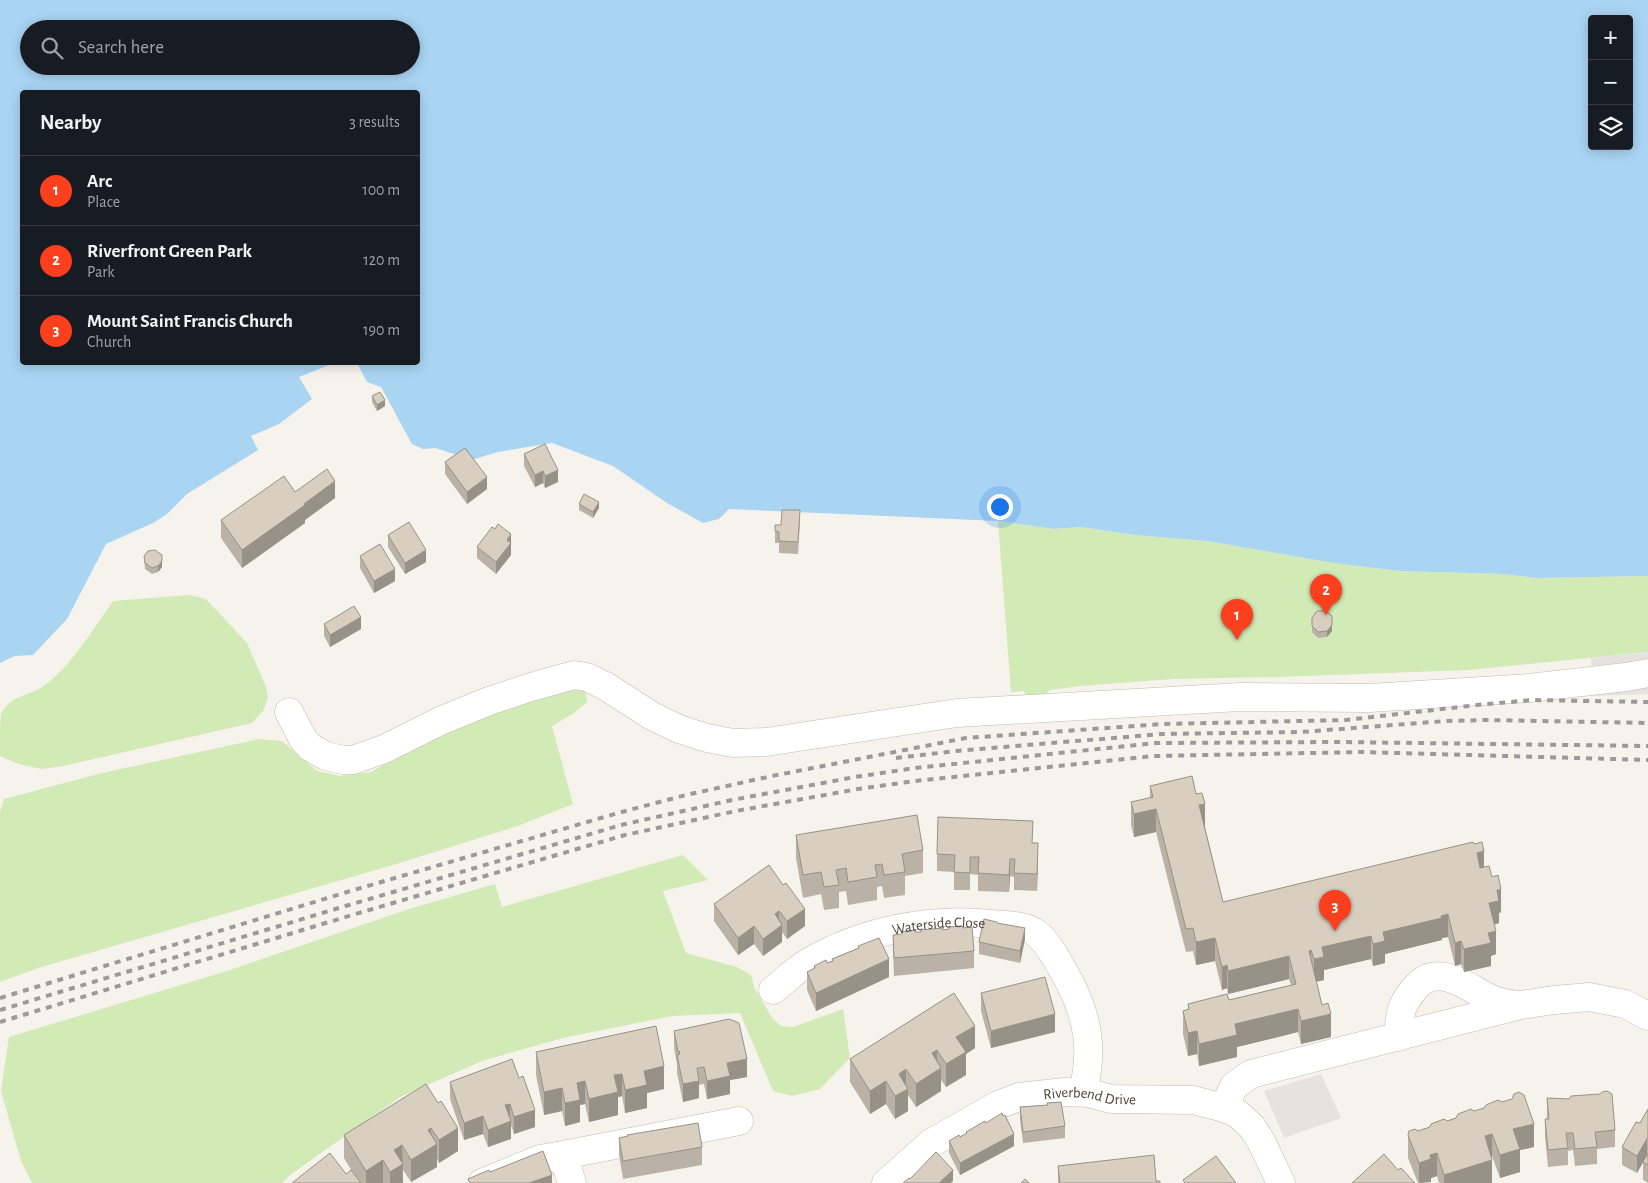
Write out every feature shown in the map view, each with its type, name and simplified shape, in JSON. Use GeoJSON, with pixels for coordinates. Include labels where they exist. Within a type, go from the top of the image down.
{"type":"FeatureCollection","features":[{"type":"Feature","properties":{"kind":"street"},"geometry":{"type":"LineString","coordinates":[[290,712],[303,739],[310,747],[326,756],[353,760],[384,749],[440,721],[489,701],[531,687],[574,676],[587,677],[652,716],[679,729],[733,743],[766,742],[958,713],[1240,697],[1368,698],[1529,688],[1648,673]]}},
{"type":"Feature","properties":{"kind":"street","name":"Waterside Close"},"geometry":{"type":"LineString","coordinates":[[773,990],[807,963],[829,951],[898,929],[940,923],[965,922],[1000,924],[1031,931],[1037,934],[1056,959],[1072,986],[1085,1023],[1089,1046],[1089,1065],[1083,1092]]}},
{"type":"Feature","properties":{"kind":"street"},"geometry":{"type":"LineString","coordinates":[[1398,1037],[1400,1011],[1405,1001],[1418,984],[1434,976],[1448,976],[1503,1004],[1521,1005]]}},
{"type":"Feature","properties":{"kind":"street"},"geometry":{"type":"LineString","coordinates":[[1224,1108],[1234,1086],[1251,1074],[1521,1005],[1589,997],[1625,1004],[1648,1016]]}},
{"type":"Feature","properties":{"kind":"street","name":"Riverbend Drive"},"geometry":{"type":"LineString","coordinates":[[886,1183],[931,1142],[998,1105],[1019,1097],[1065,1092],[1083,1092],[1111,1099],[1193,1100],[1224,1108],[1238,1114],[1252,1127],[1261,1141],[1281,1183]]}},
{"type":"Feature","properties":{"kind":"street"},"geometry":{"type":"LineString","coordinates":[[482,1183],[540,1159],[739,1122]]}},
{"type":"Feature","properties":{"kind":"street"},"geometry":{"type":"LineString","coordinates":[[558,1156],[568,1167],[572,1183]]}},
{"type":"Feature","properties":{"kind":"green space"},"geometry":{"type":"Polygon","coordinates":[[[998,521],[1054,529],[1081,527],[1135,535],[1207,541],[1334,563],[1400,571],[1505,574],[1537,578],[1648,576],[1648,652],[1469,670],[1173,679],[1080,686],[1050,690],[1044,695],[1029,697],[1023,691],[1011,692],[998,521]]]}},
{"type":"Feature","properties":{"kind":"green space"},"geometry":{"type":"Polygon","coordinates":[[[189,595],[206,599],[247,643],[266,687],[268,698],[263,711],[252,723],[63,766],[42,769],[18,764],[0,756],[1,714],[5,707],[10,702],[39,689],[55,677],[82,646],[113,601],[189,595]]]}},
{"type":"Feature","properties":{"kind":"green space"},"geometry":{"type":"Polygon","coordinates":[[[569,689],[585,689],[587,702],[574,713],[552,726],[573,804],[518,826],[393,865],[38,968],[0,982],[0,812],[4,799],[102,773],[259,739],[282,741],[317,771],[340,776],[371,772],[445,733],[512,706],[569,689]]]}},
{"type":"Feature","properties":{"kind":"green space"},"geometry":{"type":"Polygon","coordinates":[[[683,855],[708,880],[663,891],[686,953],[737,967],[751,975],[754,987],[772,1018],[781,1026],[793,1027],[843,1009],[850,1058],[820,1089],[792,1096],[773,1091],[740,1013],[672,1016],[563,1038],[482,1061],[400,1097],[290,1175],[282,1183],[32,1183],[21,1161],[1,1091],[9,1037],[227,971],[409,909],[495,884],[502,907],[683,855]]]}},
{"type":"Feature","properties":{"kind":"shaded area"},"geometry":{"type":"Polygon","coordinates":[[[1648,652],[1648,694],[1594,696],[1591,658],[1648,652]]]}},
{"type":"Feature","properties":{"kind":"shaded area"},"geometry":{"type":"Polygon","coordinates":[[[1321,1074],[1341,1118],[1284,1138],[1264,1091],[1321,1074]]]}},
{"type":"Feature","properties":{"kind":"water"},"geometry":{"type":"Polygon","coordinates":[[[0,0],[1648,0],[1648,576],[1537,578],[1505,574],[1400,571],[1334,563],[1207,541],[1135,535],[1081,527],[1054,529],[998,521],[729,509],[719,519],[703,523],[667,503],[613,466],[552,443],[498,452],[471,460],[436,448],[423,449],[412,444],[381,387],[367,382],[358,365],[420,365],[420,90],[20,90],[20,365],[329,365],[299,377],[312,399],[279,424],[251,436],[258,450],[187,494],[167,514],[153,523],[106,544],[67,619],[33,655],[15,656],[0,663],[0,0]]]}},
{"type":"Feature","properties":{"kind":"building"},"geometry":{"type":"Polygon","coordinates":[[[380,392],[385,400],[377,405],[372,396],[380,392]]]}},
{"type":"Feature","properties":{"kind":"building"},"geometry":{"type":"Polygon","coordinates":[[[545,444],[558,470],[545,476],[543,471],[535,475],[524,454],[545,444]]]}},
{"type":"Feature","properties":{"kind":"building"},"geometry":{"type":"Polygon","coordinates":[[[465,448],[487,477],[467,492],[445,462],[465,448]]]}},
{"type":"Feature","properties":{"kind":"building"},"geometry":{"type":"Polygon","coordinates":[[[327,469],[335,481],[242,550],[221,520],[284,476],[295,492],[327,469]]]}},
{"type":"Feature","properties":{"kind":"building"},"geometry":{"type":"Polygon","coordinates":[[[584,494],[599,502],[593,512],[579,504],[584,494]]]}},
{"type":"Feature","properties":{"kind":"building"},"geometry":{"type":"Polygon","coordinates":[[[782,510],[800,510],[798,542],[779,541],[779,532],[775,531],[775,525],[781,525],[782,510]]]}},
{"type":"Feature","properties":{"kind":"building"},"geometry":{"type":"Polygon","coordinates":[[[409,522],[426,550],[405,563],[388,535],[409,522]]]}},
{"type":"Feature","properties":{"kind":"building"},"geometry":{"type":"Polygon","coordinates":[[[498,524],[511,534],[507,540],[511,543],[496,562],[477,547],[492,527],[495,529],[498,524]]]}},
{"type":"Feature","properties":{"kind":"building"},"geometry":{"type":"Polygon","coordinates":[[[380,544],[395,569],[374,581],[360,556],[380,544]]]}},
{"type":"Feature","properties":{"kind":"building"},"geometry":{"type":"Polygon","coordinates":[[[155,550],[162,555],[162,561],[158,566],[152,568],[145,563],[144,556],[148,551],[155,550]]]}},
{"type":"Feature","properties":{"kind":"building"},"geometry":{"type":"Polygon","coordinates":[[[354,606],[361,617],[330,635],[324,624],[354,606]]]}},
{"type":"Feature","properties":{"kind":"building"},"geometry":{"type":"Polygon","coordinates":[[[1317,611],[1326,611],[1332,616],[1332,625],[1327,631],[1318,632],[1312,626],[1312,618],[1317,611]]]}},
{"type":"Feature","properties":{"kind":"building"},"geometry":{"type":"Polygon","coordinates":[[[1192,776],[1196,794],[1202,793],[1205,804],[1199,805],[1223,902],[1473,842],[1474,844],[1482,842],[1484,851],[1477,853],[1480,868],[1489,866],[1492,877],[1498,875],[1501,889],[1497,890],[1499,901],[1489,903],[1496,931],[1488,933],[1491,943],[1464,949],[1461,941],[1455,943],[1448,914],[1441,916],[1442,918],[1383,932],[1385,941],[1373,944],[1371,936],[1322,947],[1324,957],[1314,959],[1311,950],[1309,951],[1322,1005],[1328,1003],[1331,1014],[1301,1021],[1298,1009],[1235,1024],[1237,1035],[1199,1044],[1197,1031],[1188,1033],[1183,1011],[1189,1009],[1188,1004],[1227,994],[1229,1000],[1296,984],[1289,956],[1228,971],[1227,965],[1222,967],[1215,938],[1196,942],[1193,928],[1186,929],[1156,809],[1134,814],[1131,802],[1153,797],[1150,786],[1192,776]]]}},
{"type":"Feature","properties":{"kind":"building"},"geometry":{"type":"Polygon","coordinates":[[[917,815],[923,850],[902,854],[905,872],[884,875],[882,864],[875,865],[877,877],[848,882],[846,868],[836,870],[839,885],[824,887],[821,872],[803,875],[796,835],[917,815]]]}},
{"type":"Feature","properties":{"kind":"building"},"geometry":{"type":"Polygon","coordinates":[[[938,817],[1033,821],[1032,843],[1038,843],[1037,874],[1014,873],[1015,859],[1010,859],[1009,875],[978,873],[979,857],[970,857],[970,873],[954,872],[955,855],[937,854],[938,817]]]}},
{"type":"Feature","properties":{"kind":"building"},"geometry":{"type":"Polygon","coordinates":[[[769,865],[783,885],[786,883],[805,909],[787,921],[779,911],[775,914],[782,925],[763,939],[754,926],[738,938],[714,904],[769,865]]]}},
{"type":"Feature","properties":{"kind":"building"},"geometry":{"type":"Polygon","coordinates":[[[984,919],[1025,928],[1020,951],[979,942],[984,919]]]}},
{"type":"Feature","properties":{"kind":"building"},"geometry":{"type":"Polygon","coordinates":[[[962,926],[963,928],[972,927],[974,951],[894,958],[893,935],[915,930],[915,932],[921,932],[921,930],[943,928],[943,930],[949,929],[949,927],[962,926]]]}},
{"type":"Feature","properties":{"kind":"building"},"geometry":{"type":"Polygon","coordinates":[[[879,938],[889,959],[816,993],[807,972],[826,960],[827,963],[833,961],[832,959],[859,948],[858,946],[879,938]]]}},
{"type":"Feature","properties":{"kind":"building"},"geometry":{"type":"Polygon","coordinates":[[[1045,977],[1055,1014],[991,1031],[981,993],[1045,977]]]}},
{"type":"Feature","properties":{"kind":"building"},"geometry":{"type":"Polygon","coordinates":[[[954,993],[975,1026],[956,1037],[966,1052],[946,1064],[937,1050],[932,1053],[941,1068],[916,1084],[906,1069],[899,1074],[908,1089],[895,1096],[886,1081],[870,1091],[850,1059],[954,993]]]}},
{"type":"Feature","properties":{"kind":"building"},"geometry":{"type":"Polygon","coordinates":[[[729,1019],[739,1023],[747,1059],[727,1063],[730,1076],[707,1081],[704,1067],[697,1068],[699,1081],[683,1084],[677,1055],[680,1054],[674,1031],[729,1019]]]}},
{"type":"Feature","properties":{"kind":"building"},"geometry":{"type":"Polygon","coordinates":[[[656,1026],[664,1066],[644,1071],[647,1085],[625,1090],[622,1074],[614,1075],[618,1092],[589,1099],[585,1081],[577,1083],[580,1100],[565,1103],[562,1088],[544,1092],[536,1052],[656,1026]]]}},
{"type":"Feature","properties":{"kind":"building"},"geometry":{"type":"Polygon","coordinates":[[[512,1059],[519,1078],[523,1076],[535,1110],[514,1117],[510,1104],[505,1105],[511,1121],[488,1130],[483,1116],[464,1123],[450,1082],[512,1059]]]}},
{"type":"Feature","properties":{"kind":"building"},"geometry":{"type":"Polygon","coordinates":[[[426,1084],[438,1103],[441,1101],[458,1128],[439,1140],[431,1128],[428,1130],[437,1144],[411,1160],[402,1145],[394,1150],[403,1164],[390,1172],[383,1160],[366,1171],[344,1135],[426,1084]]]}},
{"type":"Feature","properties":{"kind":"building"},"geometry":{"type":"Polygon","coordinates":[[[1607,1091],[1612,1094],[1615,1130],[1595,1132],[1597,1147],[1575,1149],[1573,1133],[1566,1133],[1568,1148],[1548,1150],[1545,1119],[1549,1119],[1547,1098],[1569,1099],[1571,1096],[1600,1094],[1607,1091]]]}},
{"type":"Feature","properties":{"kind":"building"},"geometry":{"type":"Polygon","coordinates":[[[1519,1092],[1524,1095],[1534,1124],[1513,1129],[1520,1149],[1500,1155],[1492,1134],[1485,1136],[1492,1160],[1444,1175],[1437,1153],[1430,1155],[1431,1159],[1419,1163],[1408,1135],[1409,1131],[1415,1129],[1418,1131],[1444,1119],[1447,1121],[1456,1118],[1458,1114],[1471,1109],[1474,1111],[1484,1108],[1486,1105],[1498,1100],[1502,1102],[1512,1099],[1514,1094],[1519,1092]]]}},
{"type":"Feature","properties":{"kind":"building"},"geometry":{"type":"Polygon","coordinates":[[[1061,1102],[1065,1126],[1023,1132],[1020,1107],[1061,1102]]]}},
{"type":"Feature","properties":{"kind":"building"},"geometry":{"type":"Polygon","coordinates":[[[1648,1109],[1648,1137],[1637,1156],[1622,1147],[1636,1122],[1640,1123],[1648,1109]]]}},
{"type":"Feature","properties":{"kind":"building"},"geometry":{"type":"Polygon","coordinates":[[[1002,1113],[1003,1116],[1005,1115],[1014,1134],[960,1163],[949,1141],[959,1135],[960,1137],[1002,1113]]]}},
{"type":"Feature","properties":{"kind":"building"},"geometry":{"type":"Polygon","coordinates":[[[698,1123],[702,1147],[623,1161],[619,1138],[698,1123]]]}},
{"type":"Feature","properties":{"kind":"building"},"geometry":{"type":"Polygon","coordinates":[[[543,1151],[552,1175],[529,1183],[470,1183],[468,1179],[489,1170],[490,1172],[543,1151]]]}},
{"type":"Feature","properties":{"kind":"building"},"geometry":{"type":"Polygon","coordinates":[[[936,1152],[953,1170],[939,1183],[903,1183],[910,1179],[936,1152]]]}},
{"type":"Feature","properties":{"kind":"building"},"geometry":{"type":"Polygon","coordinates":[[[330,1153],[346,1174],[351,1170],[361,1183],[292,1183],[330,1153]]]}},
{"type":"Feature","properties":{"kind":"building"},"geometry":{"type":"Polygon","coordinates":[[[1648,1153],[1648,1165],[1643,1162],[1648,1153]]]}},
{"type":"Feature","properties":{"kind":"building"},"geometry":{"type":"Polygon","coordinates":[[[1384,1154],[1398,1170],[1401,1168],[1415,1183],[1352,1183],[1384,1154]]]}},
{"type":"Feature","properties":{"kind":"building"},"geometry":{"type":"Polygon","coordinates":[[[1154,1155],[1156,1181],[1160,1181],[1160,1183],[1060,1183],[1058,1166],[1154,1155]]]}},
{"type":"Feature","properties":{"kind":"building"},"geometry":{"type":"Polygon","coordinates":[[[1216,1156],[1236,1183],[1185,1183],[1183,1180],[1216,1156]]]}},
{"type":"Feature","properties":{"kind":"building"},"geometry":{"type":"Polygon","coordinates":[[[1025,1179],[1029,1183],[1021,1183],[1025,1179]]]}},
{"type":"Feature","properties":{"kind":"railway"},"geometry":{"type":"LineString","coordinates":[[0,998],[347,892],[618,813],[686,795],[772,776],[966,738],[1163,724],[1346,720],[1532,700],[1648,702]]}},
{"type":"Feature","properties":{"kind":"railway"},"geometry":{"type":"LineString","coordinates":[[896,758],[956,751],[1161,734],[1301,732],[1446,721],[1487,720],[1648,723]]}},
{"type":"Feature","properties":{"kind":"railway"},"geometry":{"type":"LineString","coordinates":[[0,1010],[621,825],[732,800],[855,777],[915,768],[1156,743],[1339,742],[1648,746]]}},
{"type":"Feature","properties":{"kind":"railway"},"geometry":{"type":"LineString","coordinates":[[0,1022],[352,915],[625,835],[736,811],[858,789],[915,781],[1154,756],[1362,752],[1648,760]]}},
{"type":"Feature","properties":{"kind":"place","name":"Riverfront Green Park"},"geometry":{"type":"Point","coordinates":[1326,615]}},
{"type":"Feature","properties":{"kind":"place","name":"Arc"},"geometry":{"type":"Point","coordinates":[1237,640]}},
{"type":"Feature","properties":{"kind":"place","name":"Mount Saint Francis Church"},"geometry":{"type":"Point","coordinates":[1335,931]}}]}
